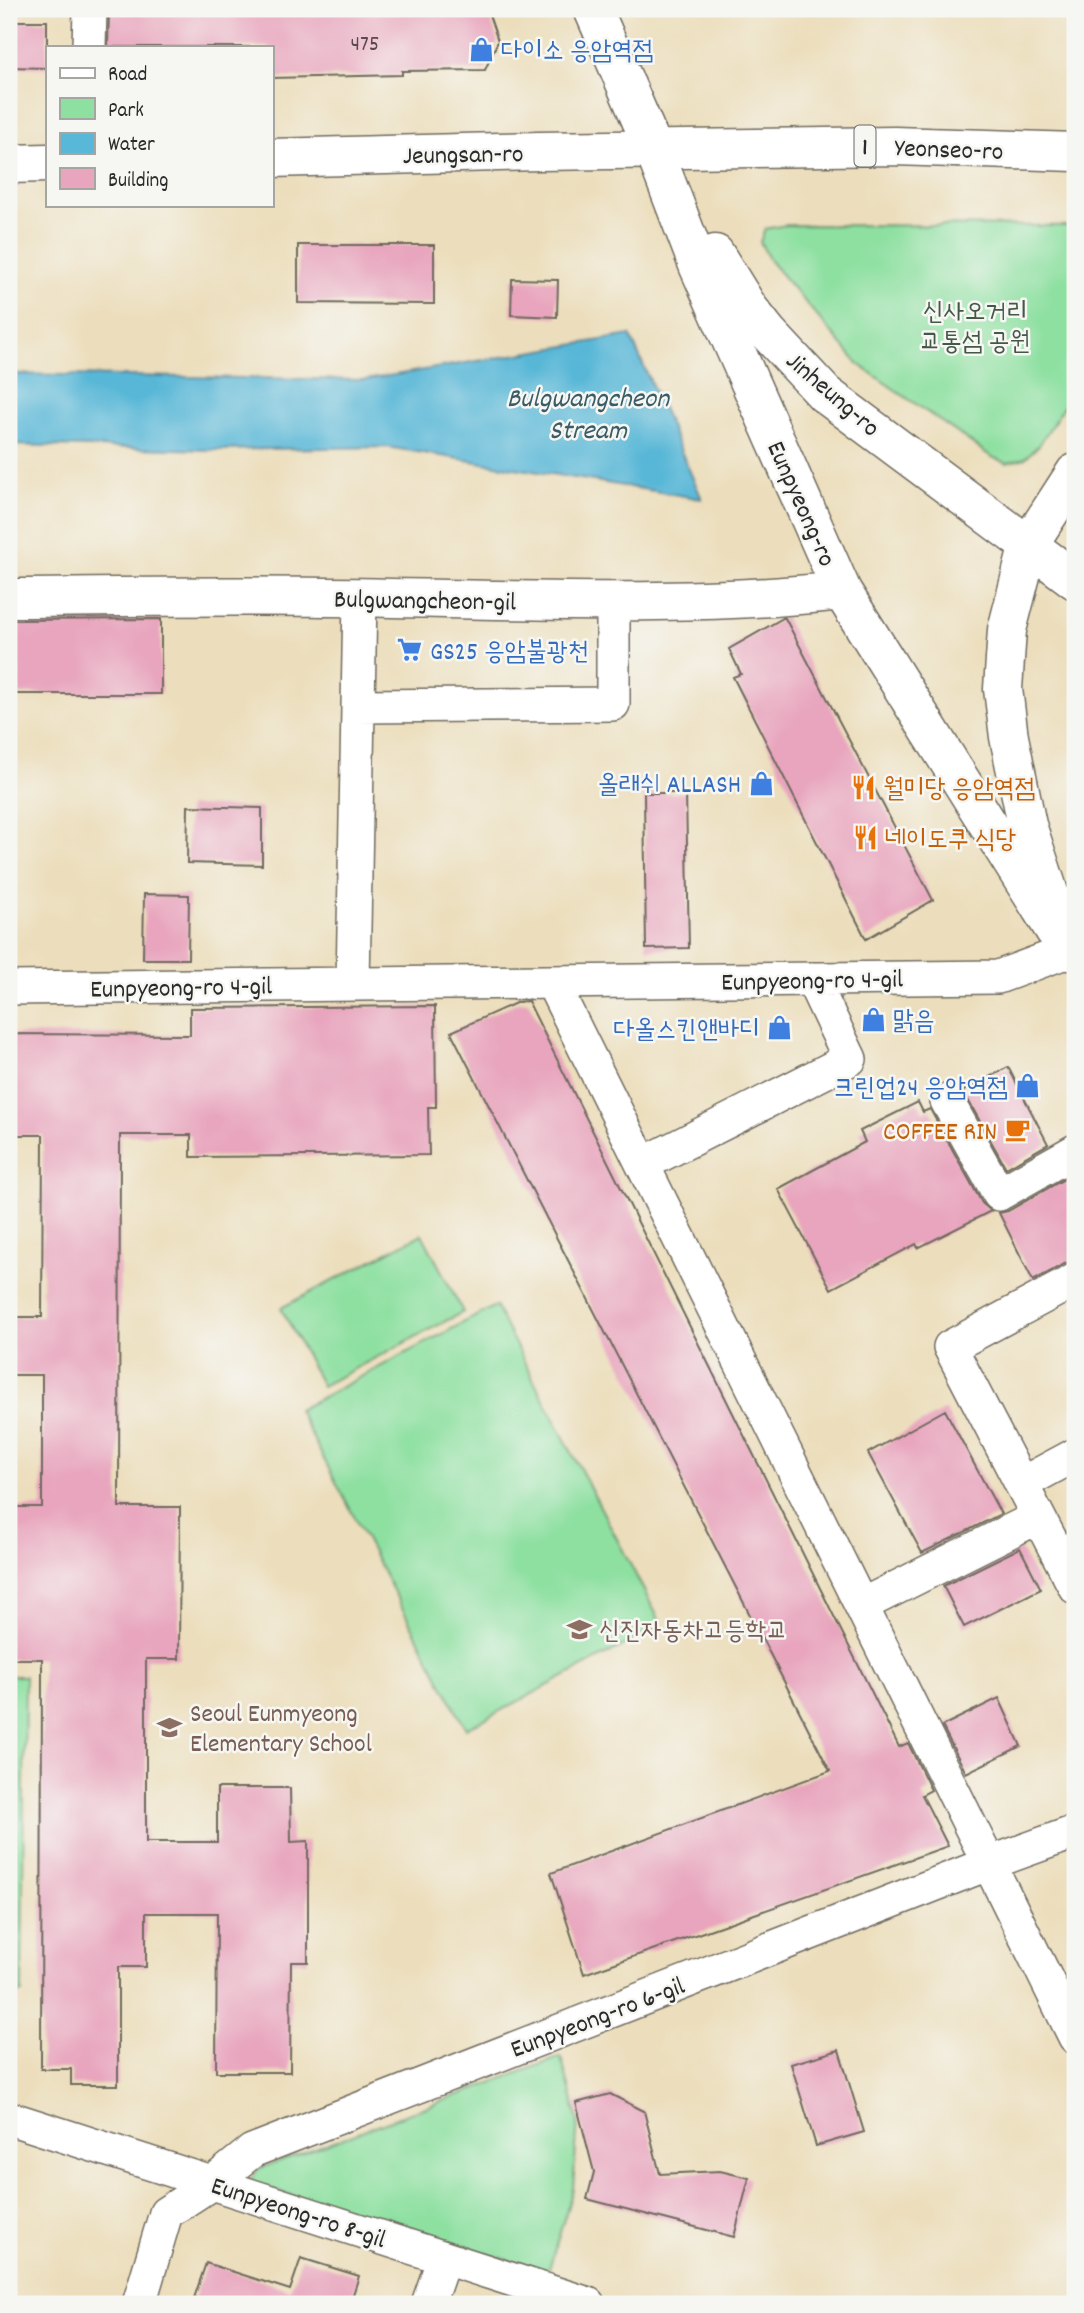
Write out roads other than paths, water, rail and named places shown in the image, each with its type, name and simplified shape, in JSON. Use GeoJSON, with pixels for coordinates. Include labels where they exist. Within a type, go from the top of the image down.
{"type":"FeatureCollection","features":[{"type":"Feature","properties":{"kind":"main road","name":"Eunpyeong-ro"},"geometry":{"type":"LineString","coordinates":[[593,9],[654,150],[698,265],[842,591],[1072,959]]}},
{"type":"Feature","properties":{"kind":"main road","name":"Yeonseo-ro"},"geometry":{"type":"LineString","coordinates":[[654,150],[895,146],[1075,152]]}},
{"type":"Feature","properties":{"kind":"main road","name":"Jeungsan-ro"},"geometry":{"type":"LineString","coordinates":[[273,158],[654,150]]}},
{"type":"Feature","properties":{"kind":"main road","name":"Jinheung-ro"},"geometry":{"type":"LineString","coordinates":[[654,150],[749,309],[804,374],[825,394],[1075,580]]}},
{"type":"Feature","properties":{"kind":"main road"},"geometry":{"type":"LineString","coordinates":[[9,164],[46,163]]}},
{"type":"Feature","properties":{"kind":"main road"},"geometry":{"type":"LineString","coordinates":[[1072,959],[1027,825],[1009,737],[1003,690],[1007,630],[1029,544],[1075,473]]}},
{"type":"Feature","properties":{"kind":"main road","name":"Bulgwangcheon-gil"},"geometry":{"type":"LineString","coordinates":[[9,598],[360,597],[613,601],[789,596],[842,591]]}},
{"type":"Feature","properties":{"kind":"street"},"geometry":{"type":"LineString","coordinates":[[89,46],[90,9]]}},
{"type":"Feature","properties":{"kind":"street"},"geometry":{"type":"LineString","coordinates":[[353,984],[360,597]]}},
{"type":"Feature","properties":{"kind":"street"},"geometry":{"type":"LineString","coordinates":[[358,706],[613,704],[613,601]]}},
{"type":"Feature","properties":{"kind":"street","name":"Eunpyeong-ro 4-gil"},"geometry":{"type":"LineString","coordinates":[[9,988],[998,977],[1072,959]]}},
{"type":"Feature","properties":{"kind":"street"},"geometry":{"type":"LineString","coordinates":[[643,1164],[850,1059],[812,979]]}},
{"type":"Feature","properties":{"kind":"street"},"geometry":{"type":"LineString","coordinates":[[552,982],[1075,2037]]}},
{"type":"Feature","properties":{"kind":"street"},"geometry":{"type":"LineString","coordinates":[[947,1101],[999,1194],[1075,1152]]}},
{"type":"Feature","properties":{"kind":"street"},"geometry":{"type":"LineString","coordinates":[[1075,1280],[950,1347],[1075,1587]]}},
{"type":"Feature","properties":{"kind":"street"},"geometry":{"type":"LineString","coordinates":[[1021,1484],[1075,1455]]}},
{"type":"Feature","properties":{"kind":"street"},"geometry":{"type":"LineString","coordinates":[[862,1605],[1038,1517]]}},
{"type":"Feature","properties":{"kind":"street","name":"Eunpyeong-ro 6-gil"},"geometry":{"type":"LineString","coordinates":[[139,2304],[166,2213],[212,2183],[251,2151],[1075,1832]]}},
{"type":"Feature","properties":{"kind":"street","name":"Eunpyeong-ro 8-gil"},"geometry":{"type":"LineString","coordinates":[[9,2118],[589,2304]]}},
{"type":"Feature","properties":{"kind":"street"},"geometry":{"type":"LineString","coordinates":[[428,2304],[444,2258]]}},
{"type":"Feature","properties":{"kind":"water","name":"Bulgwangcheon Stream"},"geometry":{"type":"Polygon","coordinates":[[[630,335],[702,499],[387,447],[213,450],[9,445],[9,374],[365,380],[630,335]]]}},
{"type":"Feature","properties":{"kind":"place","name":"다이소 응암역점"},"geometry":{"type":"Point","coordinates":[481,49]}},
{"type":"Feature","properties":{"kind":"place","name":"GS25 응암불광천"},"geometry":{"type":"Point","coordinates":[410,650]}},
{"type":"Feature","properties":{"kind":"place","name":"올래쉬 ALLASH"},"geometry":{"type":"Point","coordinates":[761,783]}},
{"type":"Feature","properties":{"kind":"place","name":"월미당 응암역점"},"geometry":{"type":"Point","coordinates":[863,787]}},
{"type":"Feature","properties":{"kind":"place","name":"네이도쿠 식당"},"geometry":{"type":"Point","coordinates":[865,838]}},
{"type":"Feature","properties":{"kind":"place","name":"맑음"},"geometry":{"type":"Point","coordinates":[873,1019]}},
{"type":"Feature","properties":{"kind":"place","name":"다올스킨앤바디"},"geometry":{"type":"Point","coordinates":[780,1028]}},
{"type":"Feature","properties":{"kind":"place","name":"크린업24 응암역점"},"geometry":{"type":"Point","coordinates":[1028,1086]}},
{"type":"Feature","properties":{"kind":"place","name":"COFFEE RIN"},"geometry":{"type":"Point","coordinates":[1017,1130]}},
{"type":"Feature","properties":{"kind":"place","name":"신진자동차고등학교"},"geometry":{"type":"Point","coordinates":[579,1629]}},
{"type":"Feature","properties":{"kind":"place","name":"Seoul Eunmyeong Elementary School"},"geometry":{"type":"Point","coordinates":[170,1727]}},
{"type":"Feature","properties":{"kind":"park label","name":"신사오거리 교통섬 공원"},"geometry":{"type":"Point","coordinates":[975,325]}}]}
